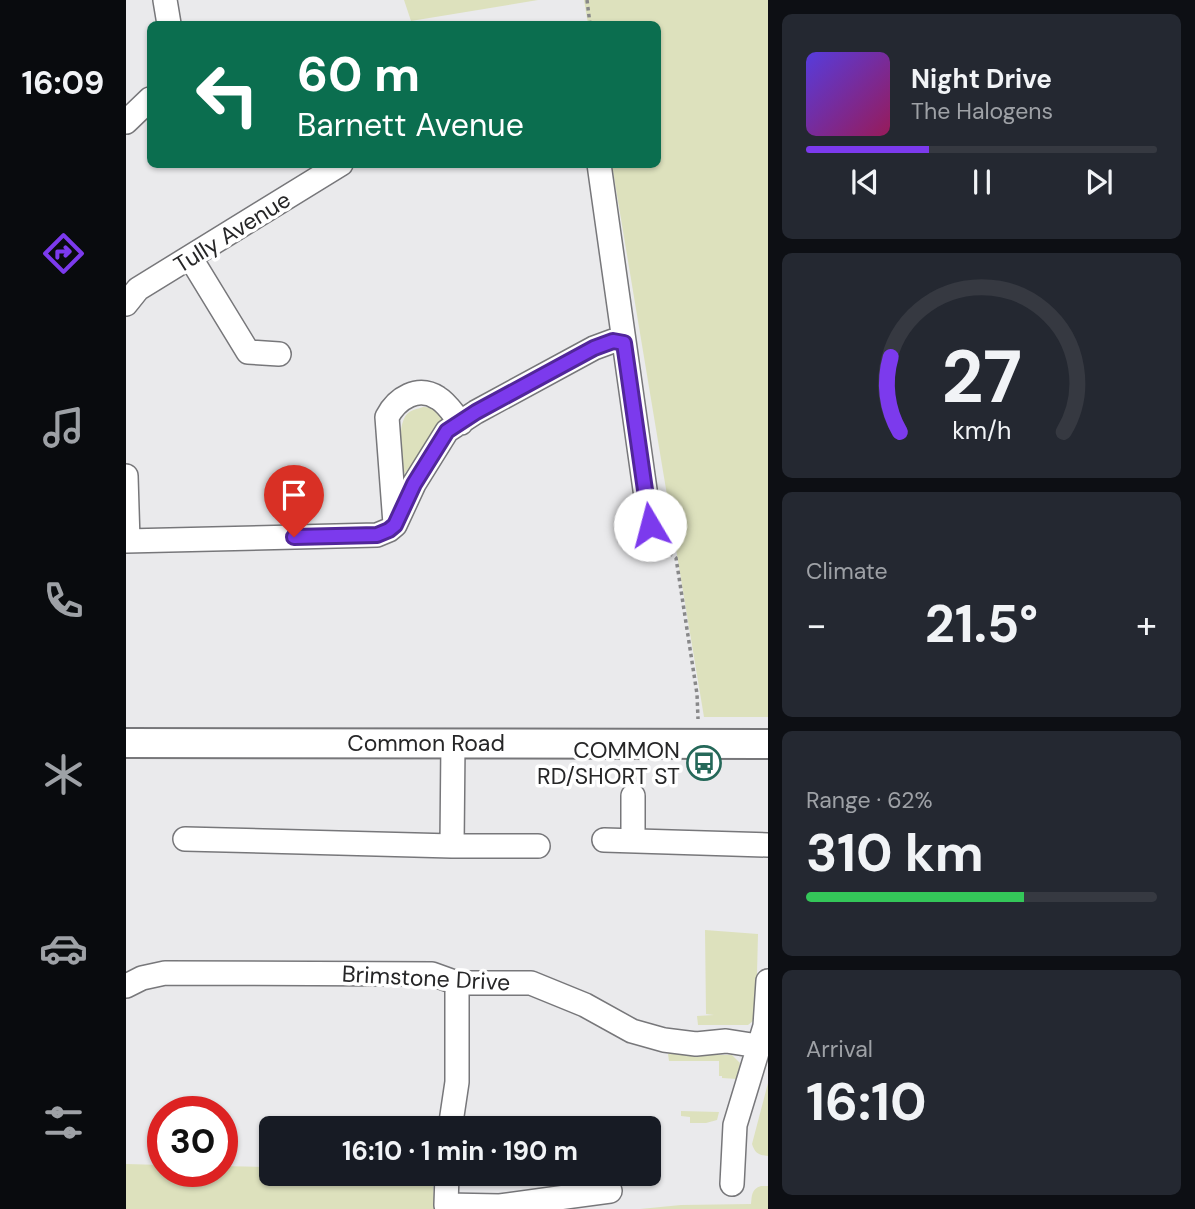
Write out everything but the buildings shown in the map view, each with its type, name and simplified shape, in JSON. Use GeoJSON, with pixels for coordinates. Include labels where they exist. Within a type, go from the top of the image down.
{"type":"FeatureCollection","features":[{"type":"Feature","properties":{"kind":"main road","name":"Common Road"},"geometry":{"type":"LineString","coordinates":[[126,743],[768,744]]}},
{"type":"Feature","properties":{"kind":"street"},"geometry":{"type":"LineString","coordinates":[[165,0],[168,21]]}},
{"type":"Feature","properties":{"kind":"street"},"geometry":{"type":"LineString","coordinates":[[126,122],[147,102]]}},
{"type":"Feature","properties":{"kind":"street","name":"Tully Avenue"},"geometry":{"type":"LineString","coordinates":[[126,304],[138,289],[335,168]]}},
{"type":"Feature","properties":{"kind":"street"},"geometry":{"type":"LineString","coordinates":[[600,168],[650,525]]}},
{"type":"Feature","properties":{"kind":"street"},"geometry":{"type":"LineString","coordinates":[[190,257],[248,352],[279,354]]}},
{"type":"Feature","properties":{"kind":"street"},"geometry":{"type":"LineString","coordinates":[[126,476],[127,541],[377,535],[395,525],[414,484],[447,431],[476,412],[594,348],[613,341],[624,343]]}},
{"type":"Feature","properties":{"kind":"street"},"geometry":{"type":"LineString","coordinates":[[395,525],[387,417],[393,407],[407,396],[429,394],[441,399],[461,423]]}},
{"type":"Feature","properties":{"kind":"street"},"geometry":{"type":"LineString","coordinates":[[453,743],[453,846]]}},
{"type":"Feature","properties":{"kind":"street"},"geometry":{"type":"LineString","coordinates":[[633,796],[633,840]]}},
{"type":"Feature","properties":{"kind":"street"},"geometry":{"type":"LineString","coordinates":[[184,839],[538,846]]}},
{"type":"Feature","properties":{"kind":"street"},"geometry":{"type":"LineString","coordinates":[[604,840],[768,845]]}},
{"type":"Feature","properties":{"kind":"street","name":"Brimstone Drive"},"geometry":{"type":"LineString","coordinates":[[126,986],[142,978],[165,973],[432,974],[457,982],[531,983],[585,1005],[632,1031],[664,1040],[696,1044],[726,1041],[758,1046]]}},
{"type":"Feature","properties":{"kind":"street"},"geometry":{"type":"LineString","coordinates":[[452,1116],[457,1082],[457,982]]}},
{"type":"Feature","properties":{"kind":"street"},"geometry":{"type":"LineString","coordinates":[[732,1184],[735,1125],[765,1026],[768,982]]}},
{"type":"Feature","properties":{"kind":"street"},"geometry":{"type":"LineString","coordinates":[[447,1186],[446,1205],[500,1206],[610,1191]]}},
{"type":"Feature","properties":{"kind":"path"},"geometry":{"type":"LineString","coordinates":[[587,0],[590,21]]}},
{"type":"Feature","properties":{"kind":"path"},"geometry":{"type":"LineString","coordinates":[[664,549],[676,558],[697,694],[698,719]]}},
{"type":"Feature","properties":{"kind":"green space"},"geometry":{"type":"Polygon","coordinates":[[[404,0],[538,0],[411,21],[404,0]]]}},
{"type":"Feature","properties":{"kind":"green space"},"geometry":{"type":"Polygon","coordinates":[[[584,0],[768,0],[768,717],[704,717],[612,168],[661,168],[661,21],[588,21],[584,0]]]}},
{"type":"Feature","properties":{"kind":"green space"},"geometry":{"type":"Polygon","coordinates":[[[423,407],[436,411],[445,421],[434,440],[404,474],[401,471],[402,425],[407,414],[423,407]]]}},
{"type":"Feature","properties":{"kind":"green space"},"geometry":{"type":"Polygon","coordinates":[[[705,930],[758,934],[756,1014],[748,1025],[698,1025],[697,1016],[714,1015],[706,1014],[705,930]]]}},
{"type":"Feature","properties":{"kind":"green space"},"geometry":{"type":"Polygon","coordinates":[[[668,1054],[732,1055],[740,1063],[737,1079],[719,1076],[719,1061],[669,1061],[668,1054]]]}},
{"type":"Feature","properties":{"kind":"green space"},"geometry":{"type":"Polygon","coordinates":[[[768,1083],[768,1156],[757,1153],[752,1144],[768,1083]]]}},
{"type":"Feature","properties":{"kind":"green space"},"geometry":{"type":"Polygon","coordinates":[[[681,1111],[719,1112],[717,1120],[690,1123],[690,1117],[681,1116],[681,1111]]]}},
{"type":"Feature","properties":{"kind":"green space"},"geometry":{"type":"Polygon","coordinates":[[[126,1164],[147,1165],[147,1187],[238,1187],[238,1166],[259,1167],[259,1186],[433,1186],[435,1209],[126,1209],[126,1164]]]}},
{"type":"Feature","properties":{"kind":"green space"},"geometry":{"type":"Polygon","coordinates":[[[761,1186],[768,1186],[768,1209],[640,1209],[681,1205],[751,1204],[754,1191],[761,1186]]]}},
{"type":"Feature","properties":{"kind":"place","name":"COMMON RD/SHORT ST"},"geometry":{"type":"Point","coordinates":[704,763]}},
{"type":"Feature","properties":{"kind":"route"},"geometry":{"type":"LineString","coordinates":[[294,537],[377,535],[389,530],[395,525],[414,484],[447,431],[476,412],[594,348],[613,341],[624,343],[650,525]]}}]}
